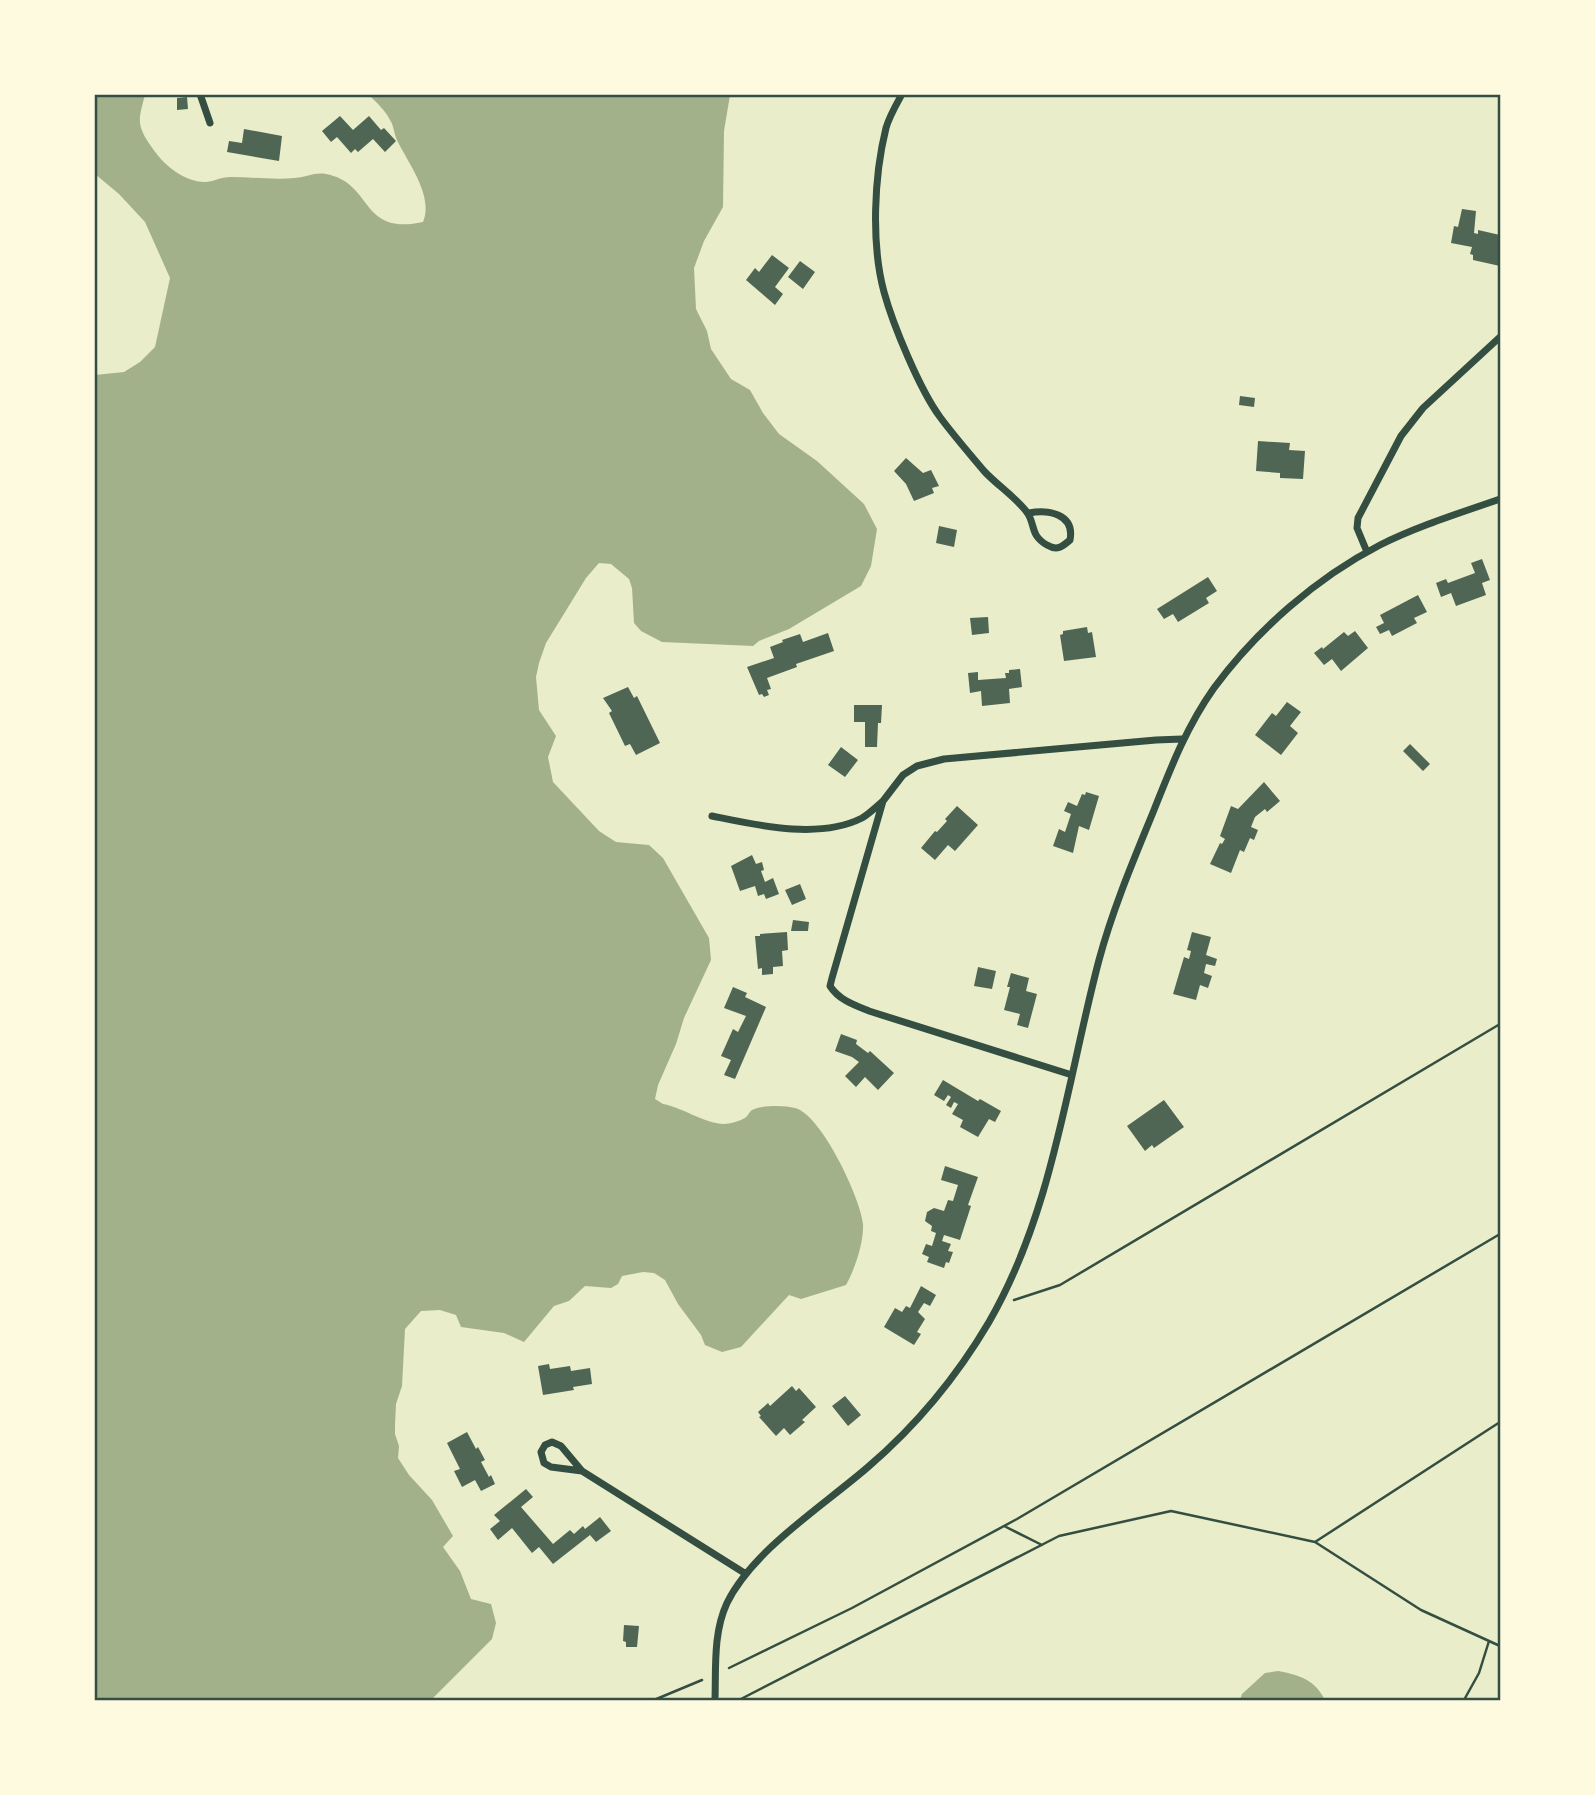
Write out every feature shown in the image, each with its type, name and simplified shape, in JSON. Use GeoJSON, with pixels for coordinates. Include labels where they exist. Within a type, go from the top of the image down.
{"type":"FeatureCollection","features":[{"type":"Feature","properties":{"kind":"street"},"geometry":{"type":"LineString","coordinates":[[200,94],[210,123]]}},
{"type":"Feature","properties":{"kind":"street"},"geometry":{"type":"LineString","coordinates":[[902,94],[887,126],[880,165],[876,232],[883,289],[914,366],[938,415],[986,473],[1028,513],[1035,535],[1041,542],[1052,548],[1060,548],[1070,540],[1071,530],[1061,516],[1047,510],[1028,513]]}},
{"type":"Feature","properties":{"kind":"street"},"geometry":{"type":"LineString","coordinates":[[1367,552],[1357,528],[1358,518],[1364,502],[1401,436],[1436,393],[1500,337]]}},
{"type":"Feature","properties":{"kind":"street"},"geometry":{"type":"LineString","coordinates":[[715,1700],[716,1648],[721,1620],[726,1605],[746,1574],[773,1546],[912,1427],[937,1400],[960,1368],[998,1306],[1021,1256],[1045,1186],[1100,958],[1114,911],[1182,740],[1212,691],[1239,656],[1264,630],[1308,593],[1367,552],[1403,535],[1500,499]]}},
{"type":"Feature","properties":{"kind":"street"},"geometry":{"type":"LineString","coordinates":[[712,816],[781,828],[841,825],[862,818],[883,801],[903,775],[917,766],[944,759],[1182,740]]}},
{"type":"Feature","properties":{"kind":"street"},"geometry":{"type":"LineString","coordinates":[[883,801],[830,986],[840,997],[869,1011],[1072,1075]]}},
{"type":"Feature","properties":{"kind":"street"},"geometry":{"type":"LineString","coordinates":[[582,1471],[547,1465],[542,1460],[542,1448],[548,1443],[557,1443],[582,1471],[746,1574]]}},
{"type":"Feature","properties":{"kind":"path"},"geometry":{"type":"LineString","coordinates":[[998,1306],[1060,1285],[1500,1024]]}},
{"type":"Feature","properties":{"kind":"path"},"geometry":{"type":"LineString","coordinates":[[729,1668],[852,1608],[1004,1526],[1500,1234]]}},
{"type":"Feature","properties":{"kind":"path"},"geometry":{"type":"LineString","coordinates":[[1315,1542],[1500,1422]]}},
{"type":"Feature","properties":{"kind":"path"},"geometry":{"type":"LineString","coordinates":[[739,1700],[1059,1536],[1171,1511],[1315,1542],[1421,1610],[1500,1646]]}},
{"type":"Feature","properties":{"kind":"path"},"geometry":{"type":"LineString","coordinates":[[1004,1526],[1042,1545]]}},
{"type":"Feature","properties":{"kind":"path"},"geometry":{"type":"LineString","coordinates":[[1464,1700],[1479,1673],[1489,1641]]}},
{"type":"Feature","properties":{"kind":"path"},"geometry":{"type":"LineString","coordinates":[[653,1700],[702,1680]]}},
{"type":"Feature","properties":{"kind":"shaded area"},"geometry":{"type":"Polygon","coordinates":[[[95,94],[145,95],[140,117],[144,134],[163,161],[175,172],[190,179],[205,182],[227,177],[287,179],[326,174],[341,179],[352,187],[377,215],[388,222],[402,224],[423,222],[423,191],[397,140],[391,122],[369,95],[730,95],[724,131],[723,207],[704,241],[694,268],[696,309],[707,331],[711,349],[731,379],[750,390],[779,434],[817,461],[864,504],[877,529],[871,566],[861,586],[789,629],[753,646],[662,642],[641,631],[634,623],[629,579],[611,564],[599,563],[586,578],[546,643],[536,677],[539,710],[556,736],[548,757],[553,782],[599,831],[616,842],[649,845],[663,858],[709,938],[711,960],[684,1018],[655,1099],[701,1118],[724,1124],[740,1120],[752,1110],[767,1106],[795,1108],[805,1114],[816,1125],[838,1159],[861,1212],[863,1231],[853,1271],[846,1285],[801,1299],[789,1295],[741,1347],[722,1352],[705,1345],[665,1280],[654,1273],[622,1276],[618,1284],[611,1288],[585,1286],[569,1301],[554,1306],[524,1342],[504,1333],[461,1327],[456,1315],[440,1310],[421,1311],[405,1329],[402,1386],[396,1404],[395,1434],[399,1446],[398,1458],[409,1475],[432,1500],[453,1536],[443,1547],[460,1571],[471,1599],[491,1604],[496,1623],[492,1639],[431,1700],[95,1700],[95,375],[124,372],[140,362],[155,347],[170,278],[145,222],[119,194],[95,174],[95,94]]]}},
{"type":"Feature","properties":{"kind":"shaded area"},"geometry":{"type":"Polygon","coordinates":[[[1278,1671],[1293,1674],[1312,1683],[1325,1700],[1240,1700],[1242,1694],[1265,1673],[1278,1671]]]}},
{"type":"Feature","properties":{"kind":"building"},"geometry":{"type":"Polygon","coordinates":[[[187,97],[188,109],[177,110],[177,98],[187,97]]]}},
{"type":"Feature","properties":{"kind":"building"},"geometry":{"type":"Polygon","coordinates":[[[340,116],[353,130],[369,116],[381,130],[384,128],[396,141],[385,152],[373,139],[358,152],[355,149],[351,153],[337,137],[331,142],[322,131],[340,116]]]}},
{"type":"Feature","properties":{"kind":"building"},"geometry":{"type":"Polygon","coordinates":[[[244,129],[282,136],[279,161],[227,152],[229,141],[242,143],[244,129]]]}},
{"type":"Feature","properties":{"kind":"building"},"geometry":{"type":"Polygon","coordinates":[[[1462,209],[1476,211],[1474,233],[1478,234],[1478,230],[1500,235],[1500,266],[1473,260],[1473,255],[1470,254],[1472,247],[1451,243],[1454,226],[1458,227],[1462,209]]]}},
{"type":"Feature","properties":{"kind":"building"},"geometry":{"type":"Polygon","coordinates":[[[772,255],[789,268],[775,287],[783,294],[775,305],[746,280],[755,268],[759,272],[772,255]]]}},
{"type":"Feature","properties":{"kind":"building"},"geometry":{"type":"Polygon","coordinates":[[[800,261],[815,272],[803,289],[788,277],[800,261]]]}},
{"type":"Feature","properties":{"kind":"building"},"geometry":{"type":"Polygon","coordinates":[[[1240,396],[1255,398],[1254,407],[1239,405],[1240,396]]]}},
{"type":"Feature","properties":{"kind":"building"},"geometry":{"type":"Polygon","coordinates":[[[1258,441],[1290,443],[1289,450],[1305,451],[1303,479],[1280,478],[1280,473],[1256,471],[1258,441]]]}},
{"type":"Feature","properties":{"kind":"building"},"geometry":{"type":"Polygon","coordinates":[[[906,458],[923,473],[931,470],[939,486],[932,488],[934,493],[914,501],[906,484],[894,471],[906,458]]]}},
{"type":"Feature","properties":{"kind":"building"},"geometry":{"type":"Polygon","coordinates":[[[939,526],[957,530],[954,547],[936,543],[939,526]]]}},
{"type":"Feature","properties":{"kind":"building"},"geometry":{"type":"Polygon","coordinates":[[[1482,559],[1490,580],[1482,583],[1486,595],[1456,606],[1451,593],[1441,597],[1436,583],[1446,579],[1448,583],[1475,573],[1471,563],[1482,559]]]}},
{"type":"Feature","properties":{"kind":"building"},"geometry":{"type":"Polygon","coordinates":[[[1208,577],[1217,591],[1206,598],[1209,603],[1178,622],[1173,614],[1164,619],[1157,609],[1208,577]]]}},
{"type":"Feature","properties":{"kind":"building"},"geometry":{"type":"Polygon","coordinates":[[[1418,595],[1427,612],[1414,618],[1417,623],[1392,636],[1389,630],[1380,634],[1376,627],[1384,623],[1380,615],[1418,595]]]}},
{"type":"Feature","properties":{"kind":"building"},"geometry":{"type":"Polygon","coordinates":[[[988,617],[989,633],[972,635],[970,618],[988,617]]]}},
{"type":"Feature","properties":{"kind":"building"},"geometry":{"type":"Polygon","coordinates":[[[1087,627],[1088,633],[1092,632],[1096,657],[1064,661],[1060,635],[1063,631],[1087,627]]]}},
{"type":"Feature","properties":{"kind":"building"},"geometry":{"type":"Polygon","coordinates":[[[1355,631],[1368,648],[1341,671],[1332,659],[1324,665],[1314,653],[1344,632],[1348,636],[1355,631]]]}},
{"type":"Feature","properties":{"kind":"building"},"geometry":{"type":"Polygon","coordinates":[[[828,633],[834,651],[796,664],[797,667],[767,678],[771,689],[767,690],[769,695],[759,695],[747,667],[774,658],[770,647],[783,642],[782,640],[800,634],[803,642],[828,633]]]}},
{"type":"Feature","properties":{"kind":"building"},"geometry":{"type":"Polygon","coordinates":[[[1020,669],[1022,687],[1009,689],[1010,703],[982,706],[981,691],[970,693],[968,673],[978,672],[978,680],[1006,678],[1005,673],[1009,673],[1009,670],[1020,669]]]}},
{"type":"Feature","properties":{"kind":"building"},"geometry":{"type":"Polygon","coordinates":[[[628,687],[634,698],[637,696],[660,743],[636,755],[630,744],[625,746],[609,713],[612,711],[603,698],[628,687]]]}},
{"type":"Feature","properties":{"kind":"building"},"geometry":{"type":"Polygon","coordinates":[[[1287,702],[1301,712],[1290,726],[1298,733],[1281,755],[1255,735],[1272,713],[1276,716],[1287,702]]]}},
{"type":"Feature","properties":{"kind":"building"},"geometry":{"type":"Polygon","coordinates":[[[854,705],[882,705],[877,747],[865,747],[865,722],[854,722],[854,705]]]}},
{"type":"Feature","properties":{"kind":"building"},"geometry":{"type":"Polygon","coordinates":[[[1410,744],[1430,764],[1423,771],[1403,751],[1410,744]]]}},
{"type":"Feature","properties":{"kind":"building"},"geometry":{"type":"Polygon","coordinates":[[[841,747],[858,760],[845,777],[828,765],[841,747]]]}},
{"type":"Feature","properties":{"kind":"building"},"geometry":{"type":"Polygon","coordinates":[[[1264,782],[1280,801],[1267,812],[1265,809],[1255,817],[1251,827],[1258,830],[1254,840],[1250,838],[1244,852],[1240,850],[1231,873],[1210,864],[1220,843],[1225,839],[1220,836],[1231,806],[1238,809],[1264,782]]]}},
{"type":"Feature","properties":{"kind":"building"},"geometry":{"type":"Polygon","coordinates":[[[1086,792],[1099,796],[1089,830],[1079,826],[1073,853],[1053,846],[1059,829],[1065,832],[1071,814],[1064,811],[1068,802],[1077,806],[1082,794],[1085,795],[1086,792]]]}},
{"type":"Feature","properties":{"kind":"building"},"geometry":{"type":"Polygon","coordinates":[[[957,806],[978,825],[955,851],[948,845],[935,860],[921,848],[947,821],[945,819],[957,806]]]}},
{"type":"Feature","properties":{"kind":"building"},"geometry":{"type":"Polygon","coordinates":[[[752,855],[756,864],[762,862],[764,870],[761,871],[765,882],[773,878],[779,894],[766,899],[764,894],[758,896],[755,886],[740,891],[731,866],[752,855]]]}},
{"type":"Feature","properties":{"kind":"building"},"geometry":{"type":"Polygon","coordinates":[[[800,884],[806,899],[792,905],[785,890],[800,884]]]}},
{"type":"Feature","properties":{"kind":"building"},"geometry":{"type":"Polygon","coordinates":[[[793,920],[809,922],[808,931],[791,931],[793,920]]]}},
{"type":"Feature","properties":{"kind":"building"},"geometry":{"type":"Polygon","coordinates":[[[787,932],[788,950],[782,951],[783,966],[773,967],[773,974],[762,975],[762,968],[758,969],[755,936],[787,932]]]}},
{"type":"Feature","properties":{"kind":"building"},"geometry":{"type":"Polygon","coordinates":[[[1192,932],[1211,937],[1206,955],[1217,959],[1215,966],[1206,964],[1204,973],[1212,976],[1208,988],[1200,985],[1196,1000],[1173,994],[1184,957],[1189,959],[1191,951],[1187,950],[1192,932]]]}},
{"type":"Feature","properties":{"kind":"building"},"geometry":{"type":"Polygon","coordinates":[[[978,967],[996,971],[992,989],[974,986],[978,967]]]}},
{"type":"Feature","properties":{"kind":"building"},"geometry":{"type":"Polygon","coordinates":[[[1011,973],[1029,978],[1026,991],[1037,994],[1028,1028],[1017,1025],[1020,1014],[1004,1010],[1011,973]]]}},
{"type":"Feature","properties":{"kind":"building"},"geometry":{"type":"Polygon","coordinates":[[[733,987],[747,993],[745,997],[766,1007],[735,1079],[724,1075],[731,1060],[721,1056],[733,1029],[738,1032],[746,1016],[724,1008],[733,987]]]}},
{"type":"Feature","properties":{"kind":"building"},"geometry":{"type":"Polygon","coordinates":[[[841,1034],[857,1040],[856,1044],[868,1053],[870,1051],[894,1073],[878,1090],[865,1077],[856,1087],[845,1076],[859,1062],[835,1051],[841,1034]]]}},
{"type":"Feature","properties":{"kind":"building"},"geometry":{"type":"Polygon","coordinates":[[[943,1080],[1001,1111],[995,1122],[989,1119],[978,1137],[960,1127],[963,1120],[952,1114],[958,1104],[954,1102],[951,1108],[946,1105],[951,1097],[948,1095],[944,1101],[934,1095],[943,1080]]]}},
{"type":"Feature","properties":{"kind":"building"},"geometry":{"type":"Polygon","coordinates":[[[1164,1100],[1184,1127],[1154,1148],[1152,1145],[1145,1151],[1127,1126],[1164,1100]]]}},
{"type":"Feature","properties":{"kind":"building"},"geometry":{"type":"Polygon","coordinates":[[[945,1166],[978,1177],[960,1240],[944,1235],[942,1241],[951,1244],[948,1251],[953,1252],[944,1268],[927,1262],[929,1257],[922,1254],[926,1244],[932,1246],[936,1233],[931,1231],[932,1226],[925,1221],[927,1212],[934,1208],[944,1211],[948,1200],[953,1201],[958,1185],[941,1180],[945,1166]]]}},
{"type":"Feature","properties":{"kind":"building"},"geometry":{"type":"Polygon","coordinates":[[[921,1286],[936,1295],[930,1306],[924,1303],[918,1312],[925,1319],[917,1332],[921,1334],[914,1345],[884,1327],[895,1308],[902,1312],[906,1306],[910,1308],[921,1286]]]}},
{"type":"Feature","properties":{"kind":"building"},"geometry":{"type":"Polygon","coordinates":[[[549,1364],[550,1369],[570,1366],[571,1371],[590,1368],[592,1384],[543,1395],[538,1366],[549,1364]]]}},
{"type":"Feature","properties":{"kind":"building"},"geometry":{"type":"Polygon","coordinates":[[[792,1386],[796,1391],[799,1388],[816,1407],[802,1420],[805,1422],[790,1435],[784,1428],[776,1436],[759,1417],[761,1416],[758,1412],[768,1403],[770,1406],[792,1386]]]}},
{"type":"Feature","properties":{"kind":"building"},"geometry":{"type":"Polygon","coordinates":[[[845,1396],[861,1415],[848,1426],[832,1406],[845,1396]]]}},
{"type":"Feature","properties":{"kind":"building"},"geometry":{"type":"Polygon","coordinates":[[[467,1432],[485,1460],[481,1462],[495,1484],[481,1491],[475,1480],[462,1487],[454,1471],[460,1469],[447,1443],[467,1432]]]}},
{"type":"Feature","properties":{"kind":"building"},"geometry":{"type":"Polygon","coordinates":[[[526,1489],[533,1497],[521,1507],[553,1544],[570,1530],[574,1534],[600,1517],[611,1531],[596,1542],[590,1535],[553,1564],[539,1547],[532,1553],[512,1528],[498,1540],[490,1529],[500,1521],[494,1515],[526,1489]]]}},
{"type":"Feature","properties":{"kind":"building"},"geometry":{"type":"Polygon","coordinates":[[[624,1625],[639,1626],[637,1647],[626,1647],[626,1642],[623,1641],[624,1625]]]}}]}
